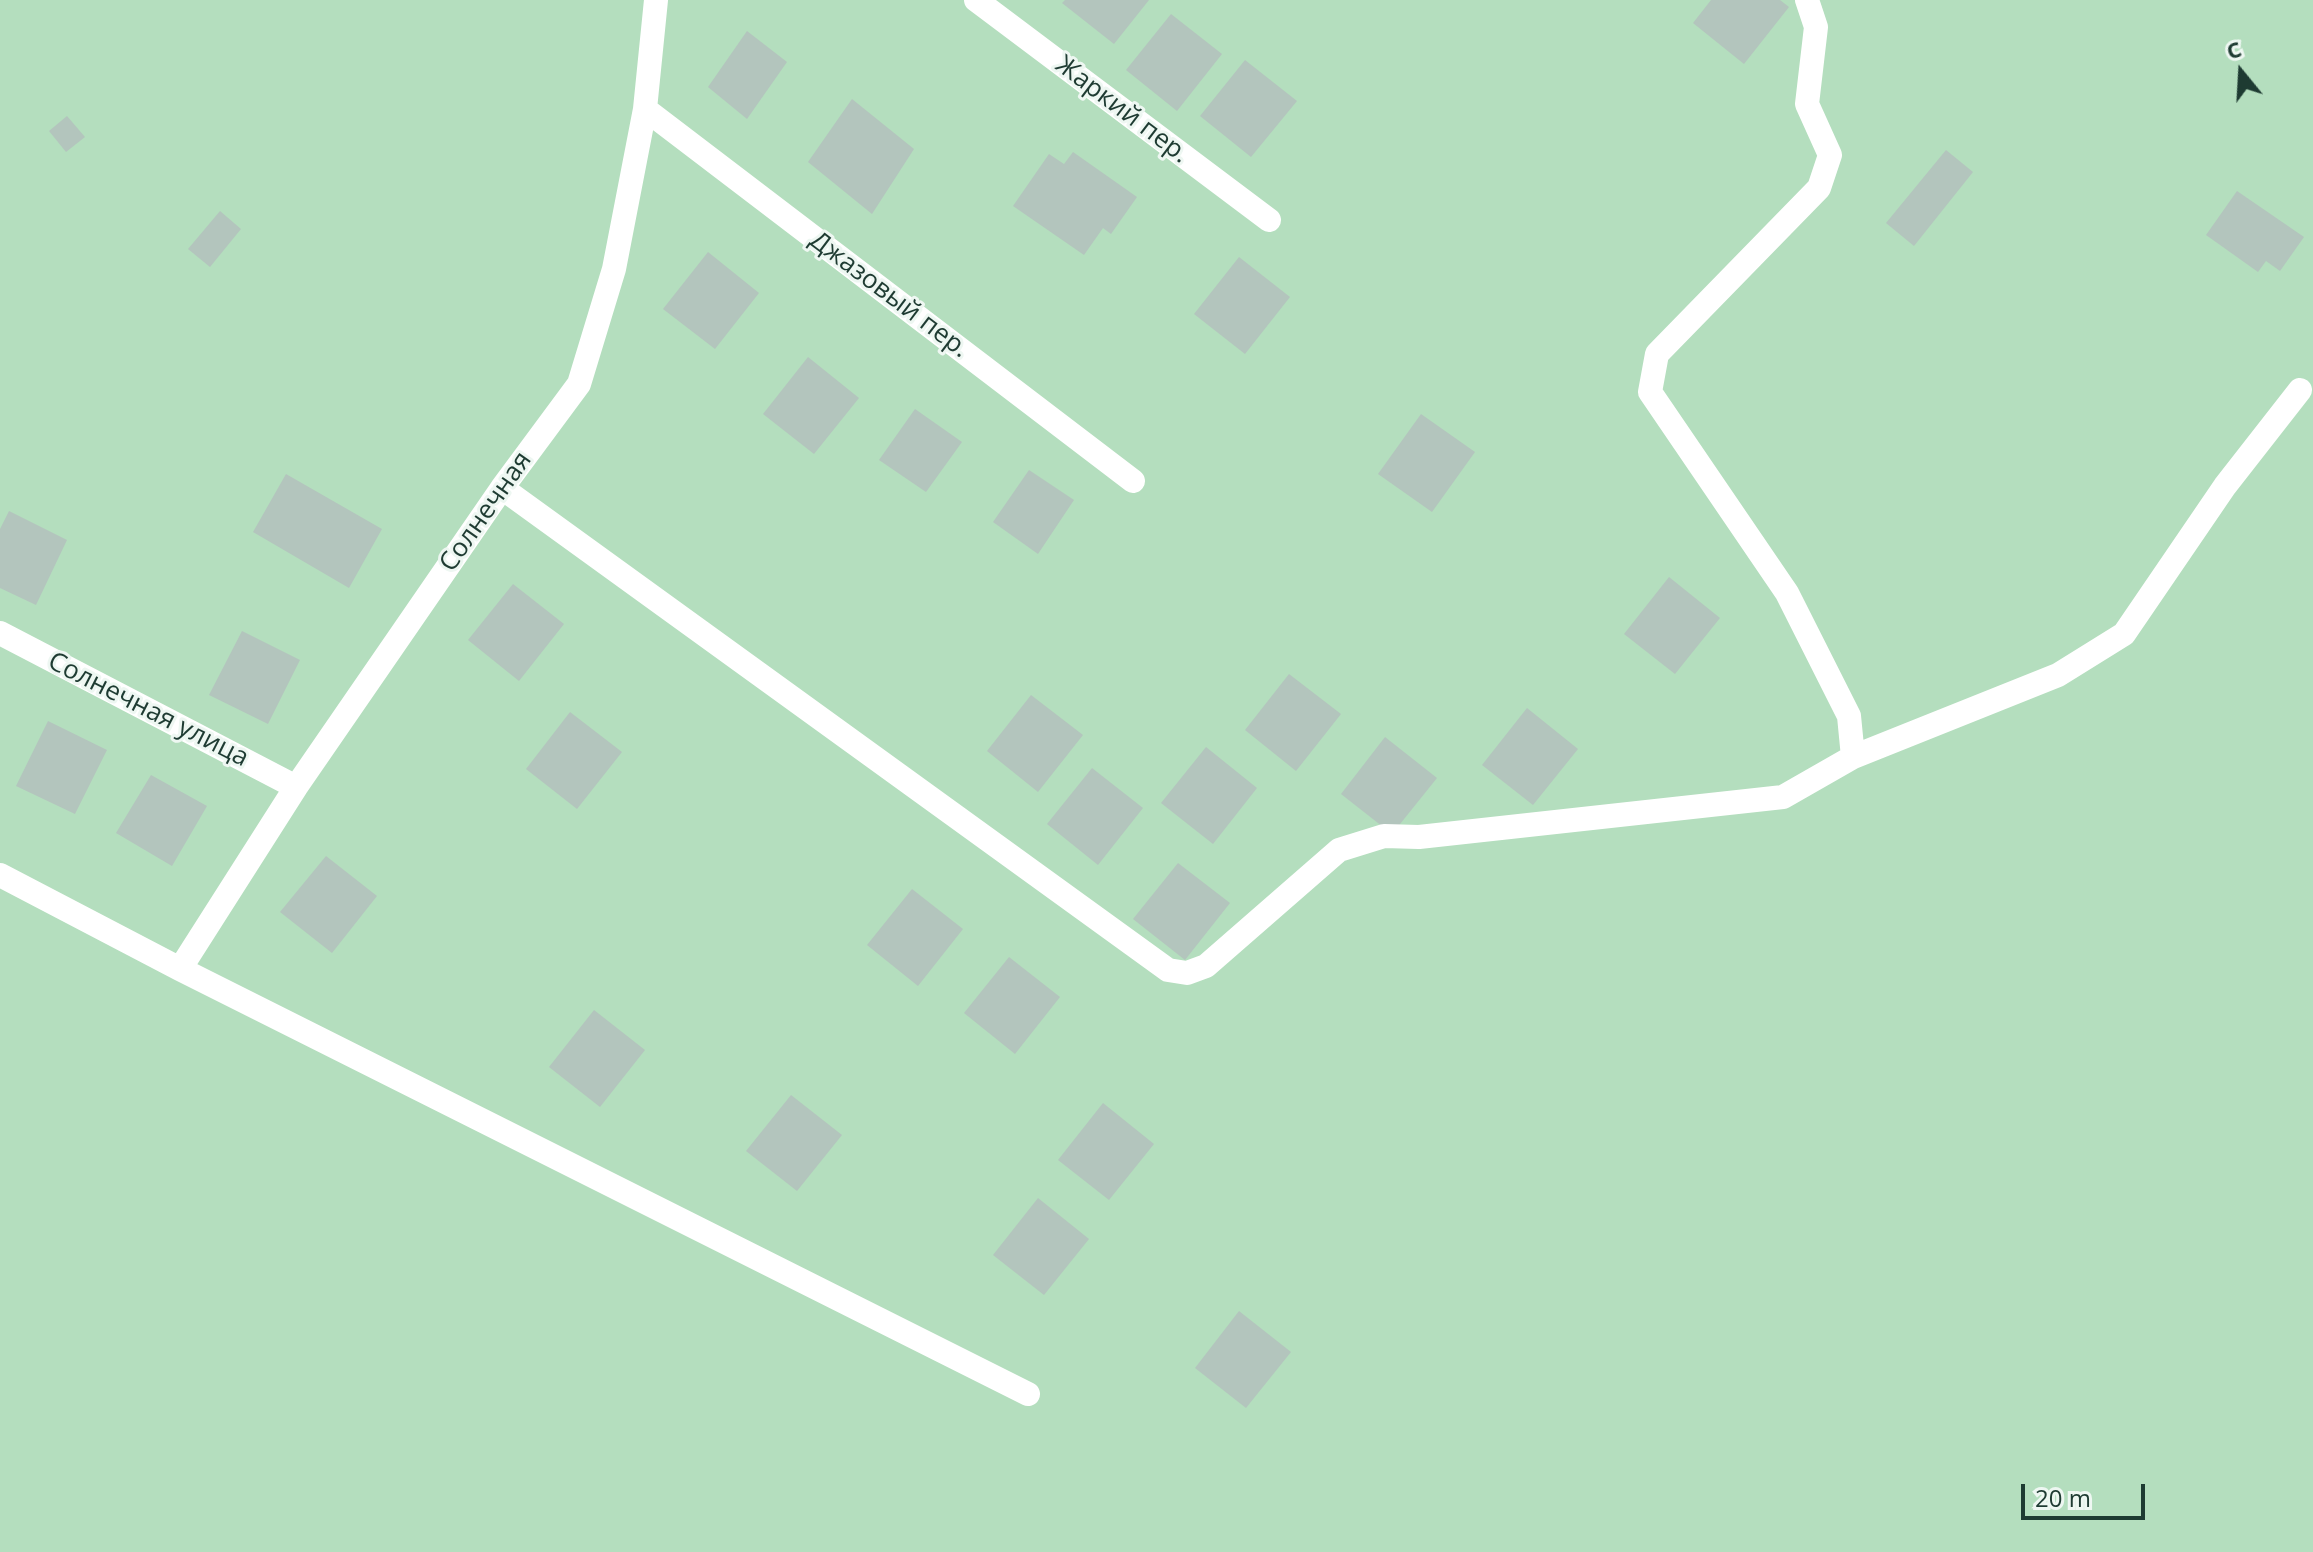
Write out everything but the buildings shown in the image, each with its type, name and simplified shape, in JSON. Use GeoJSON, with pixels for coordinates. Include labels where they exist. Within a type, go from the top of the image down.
{"type":"FeatureCollection","features":[{"type":"Feature","properties":{"kind":"street","name":"Солнечная"},"geometry":{"type":"LineString","coordinates":[[180,969],[296,787],[502,488],[579,384],[614,269],[645,109],[656,0]]}},
{"type":"Feature","properties":{"kind":"street","name":"Жаркий пер."},"geometry":{"type":"LineString","coordinates":[[976,0],[1269,220]]}},
{"type":"Feature","properties":{"kind":"street"},"geometry":{"type":"LineString","coordinates":[[1807,0],[1816,27],[1807,104],[1830,155],[1819,188],[1657,354],[1650,392],[1787,593],[1849,716],[1853,757]]}},
{"type":"Feature","properties":{"kind":"street","name":"Джазовый пер."},"geometry":{"type":"LineString","coordinates":[[645,109],[1133,481]]}},
{"type":"Feature","properties":{"kind":"street"},"geometry":{"type":"LineString","coordinates":[[502,488],[1168,970],[1187,973],[1206,966],[1339,850],[1384,836],[1419,837],[1783,797],[1853,757],[2058,675],[2124,634],[2225,486],[2300,390]]}},
{"type":"Feature","properties":{"kind":"street","name":"Солнечная улица"},"geometry":{"type":"LineString","coordinates":[[0,633],[296,787]]}},
{"type":"Feature","properties":{"kind":"street"},"geometry":{"type":"LineString","coordinates":[[0,875],[180,969],[1028,1394]]}},
{"type":"Feature","properties":{"kind":"green space"},"geometry":{"type":"Polygon","coordinates":[[[0,0],[2313,0],[2313,1552],[0,1552],[0,0]]]}}]}
